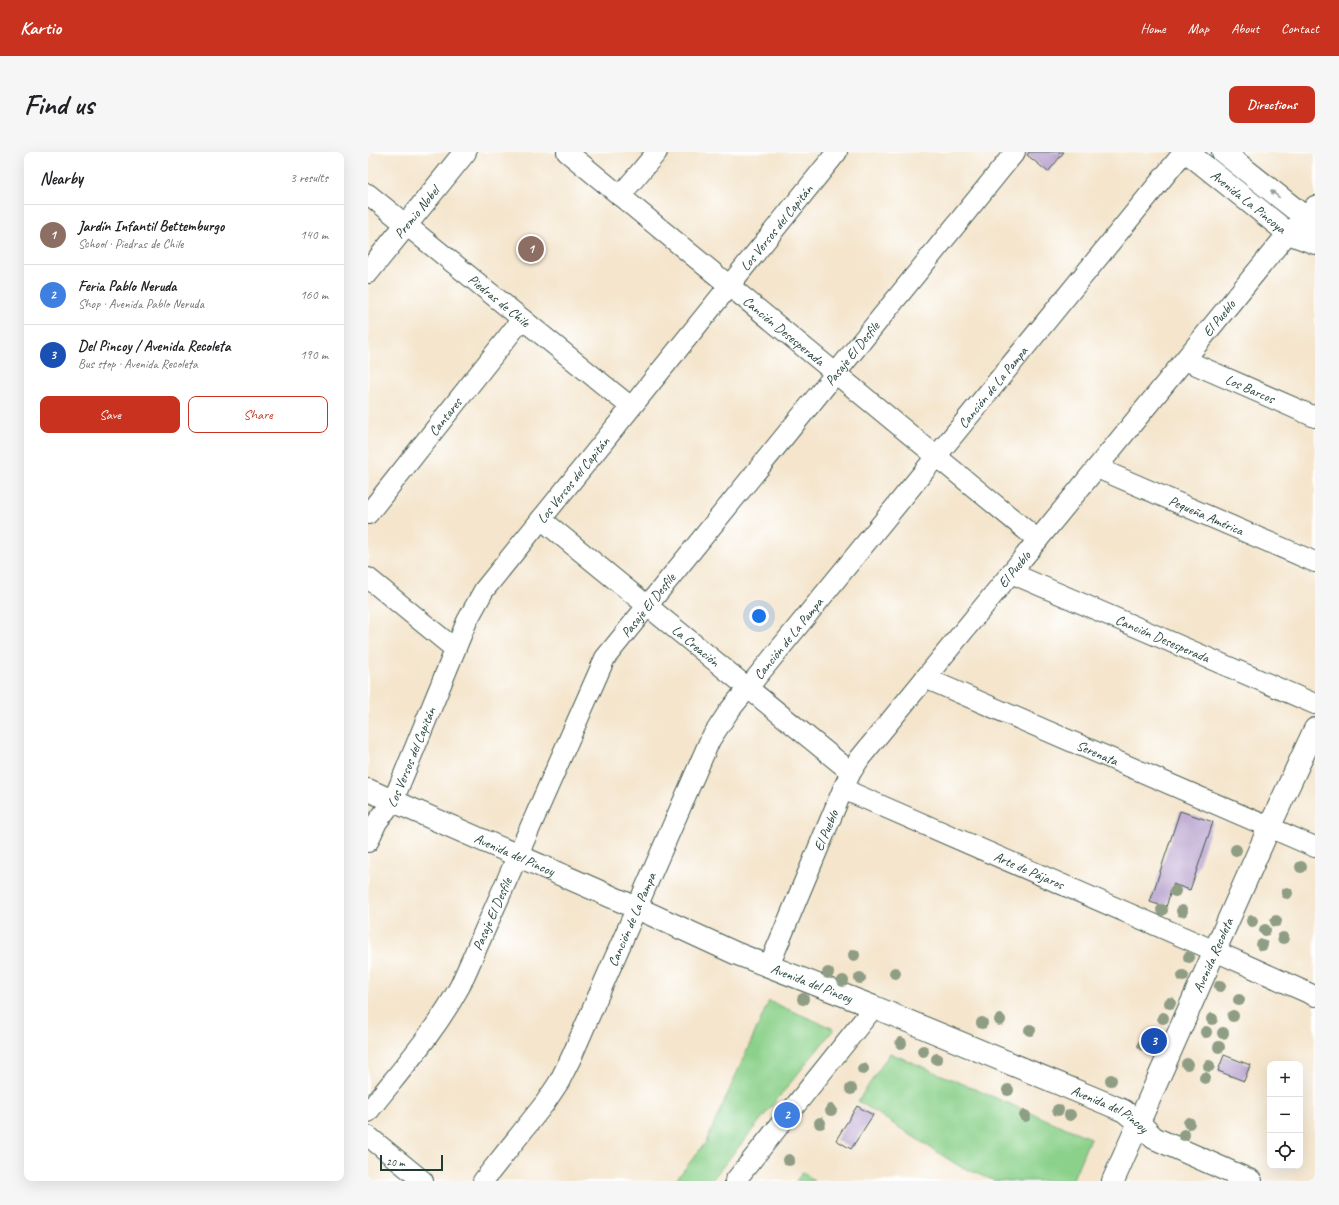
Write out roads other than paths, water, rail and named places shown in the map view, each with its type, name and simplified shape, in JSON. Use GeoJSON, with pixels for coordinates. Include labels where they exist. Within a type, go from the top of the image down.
{"type":"FeatureCollection","features":[{"type":"Feature","properties":{"kind":"street","name":"Premio Nobel"},"geometry":{"type":"LineString","coordinates":[[368,272],[465,152]]}},
{"type":"Feature","properties":{"kind":"street","name":"Canción Desesperada"},"geometry":{"type":"LineString","coordinates":[[567,152],[1038,540]]}},
{"type":"Feature","properties":{"kind":"street"},"geometry":{"type":"LineString","coordinates":[[620,196],[657,152]]}},
{"type":"Feature","properties":{"kind":"street","name":"Los Versos del Capitán"},"geometry":{"type":"LineString","coordinates":[[368,842],[377,822],[393,801],[455,649],[472,610],[484,590],[837,152]]}},
{"type":"Feature","properties":{"kind":"street","name":"Pasaje El Desfile"},"geometry":{"type":"LineString","coordinates":[[368,1112],[435,1026],[460,986],[605,658],[1015,152]]}},
{"type":"Feature","properties":{"kind":"street","name":"Avenida La Pincoya"},"geometry":{"type":"LineString","coordinates":[[1185,152],[1288,233],[1315,243]]}},
{"type":"Feature","properties":{"kind":"street","name":"Canción de La Pampa"},"geometry":{"type":"LineString","coordinates":[[483,1181],[545,1103],[559,1082],[571,1058],[710,740],[729,711],[1185,152]]}},
{"type":"Feature","properties":{"kind":"street","name":"Avenida La Pincoya"},"geometry":{"type":"LineString","coordinates":[[1223,152],[1312,215]]}},
{"type":"Feature","properties":{"kind":"street","name":"Piedras de Chile"},"geometry":{"type":"LineString","coordinates":[[368,194],[631,407]]}},
{"type":"Feature","properties":{"kind":"street","name":"El Pueblo"},"geometry":{"type":"LineString","coordinates":[[768,966],[847,780],[860,758],[1288,233],[1312,215]]}},
{"type":"Feature","properties":{"kind":"street","name":"Cantares"},"geometry":{"type":"LineString","coordinates":[[368,514],[522,319]]}},
{"type":"Feature","properties":{"kind":"street","name":"Los Barcos"},"geometry":{"type":"LineString","coordinates":[[1184,360],[1315,417]]}},
{"type":"Feature","properties":{"kind":"street","name":"Pequeña América"},"geometry":{"type":"LineString","coordinates":[[1097,468],[1315,562]]}},
{"type":"Feature","properties":{"kind":"street","name":"La Creación"},"geometry":{"type":"LineString","coordinates":[[541,519],[748,688],[847,780]]}},
{"type":"Feature","properties":{"kind":"street","name":"Canción Desesperada"},"geometry":{"type":"LineString","coordinates":[[1011,572],[1315,704]]}},
{"type":"Feature","properties":{"kind":"street"},"geometry":{"type":"LineString","coordinates":[[368,578],[455,649]]}},
{"type":"Feature","properties":{"kind":"street","name":"Serenata"},"geometry":{"type":"LineString","coordinates":[[925,678],[1315,847]]}},
{"type":"Feature","properties":{"kind":"street","name":"Avenida Recoleta"},"geometry":{"type":"LineString","coordinates":[[1113,1181],[1269,828],[1315,729]]}},
{"type":"Feature","properties":{"kind":"street","name":"Arte de Pájaros"},"geometry":{"type":"LineString","coordinates":[[847,780],[1315,996]]}},
{"type":"Feature","properties":{"kind":"street","name":"Avenida del Pincoy"},"geometry":{"type":"LineString","coordinates":[[368,790],[637,908],[735,953],[874,1007],[1124,1111],[1154,1138],[1251,1181]]}},
{"type":"Feature","properties":{"kind":"street"},"geometry":{"type":"LineString","coordinates":[[735,1181],[874,1007]]}},
{"type":"Feature","properties":{"kind":"street"},"geometry":{"type":"LineString","coordinates":[[368,1136],[423,1181]]}},
{"type":"Feature","properties":{"kind":"place","name":"Jardín Infantil Bettemburgo"},"geometry":{"type":"Point","coordinates":[531,249]}},
{"type":"Feature","properties":{"kind":"place","name":"Del Pincoy / Avenida Recoleta"},"geometry":{"type":"Point","coordinates":[1154,1041]}},
{"type":"Feature","properties":{"kind":"place","name":"Feria Pablo Neruda"},"geometry":{"type":"Point","coordinates":[787,1115]}}]}
